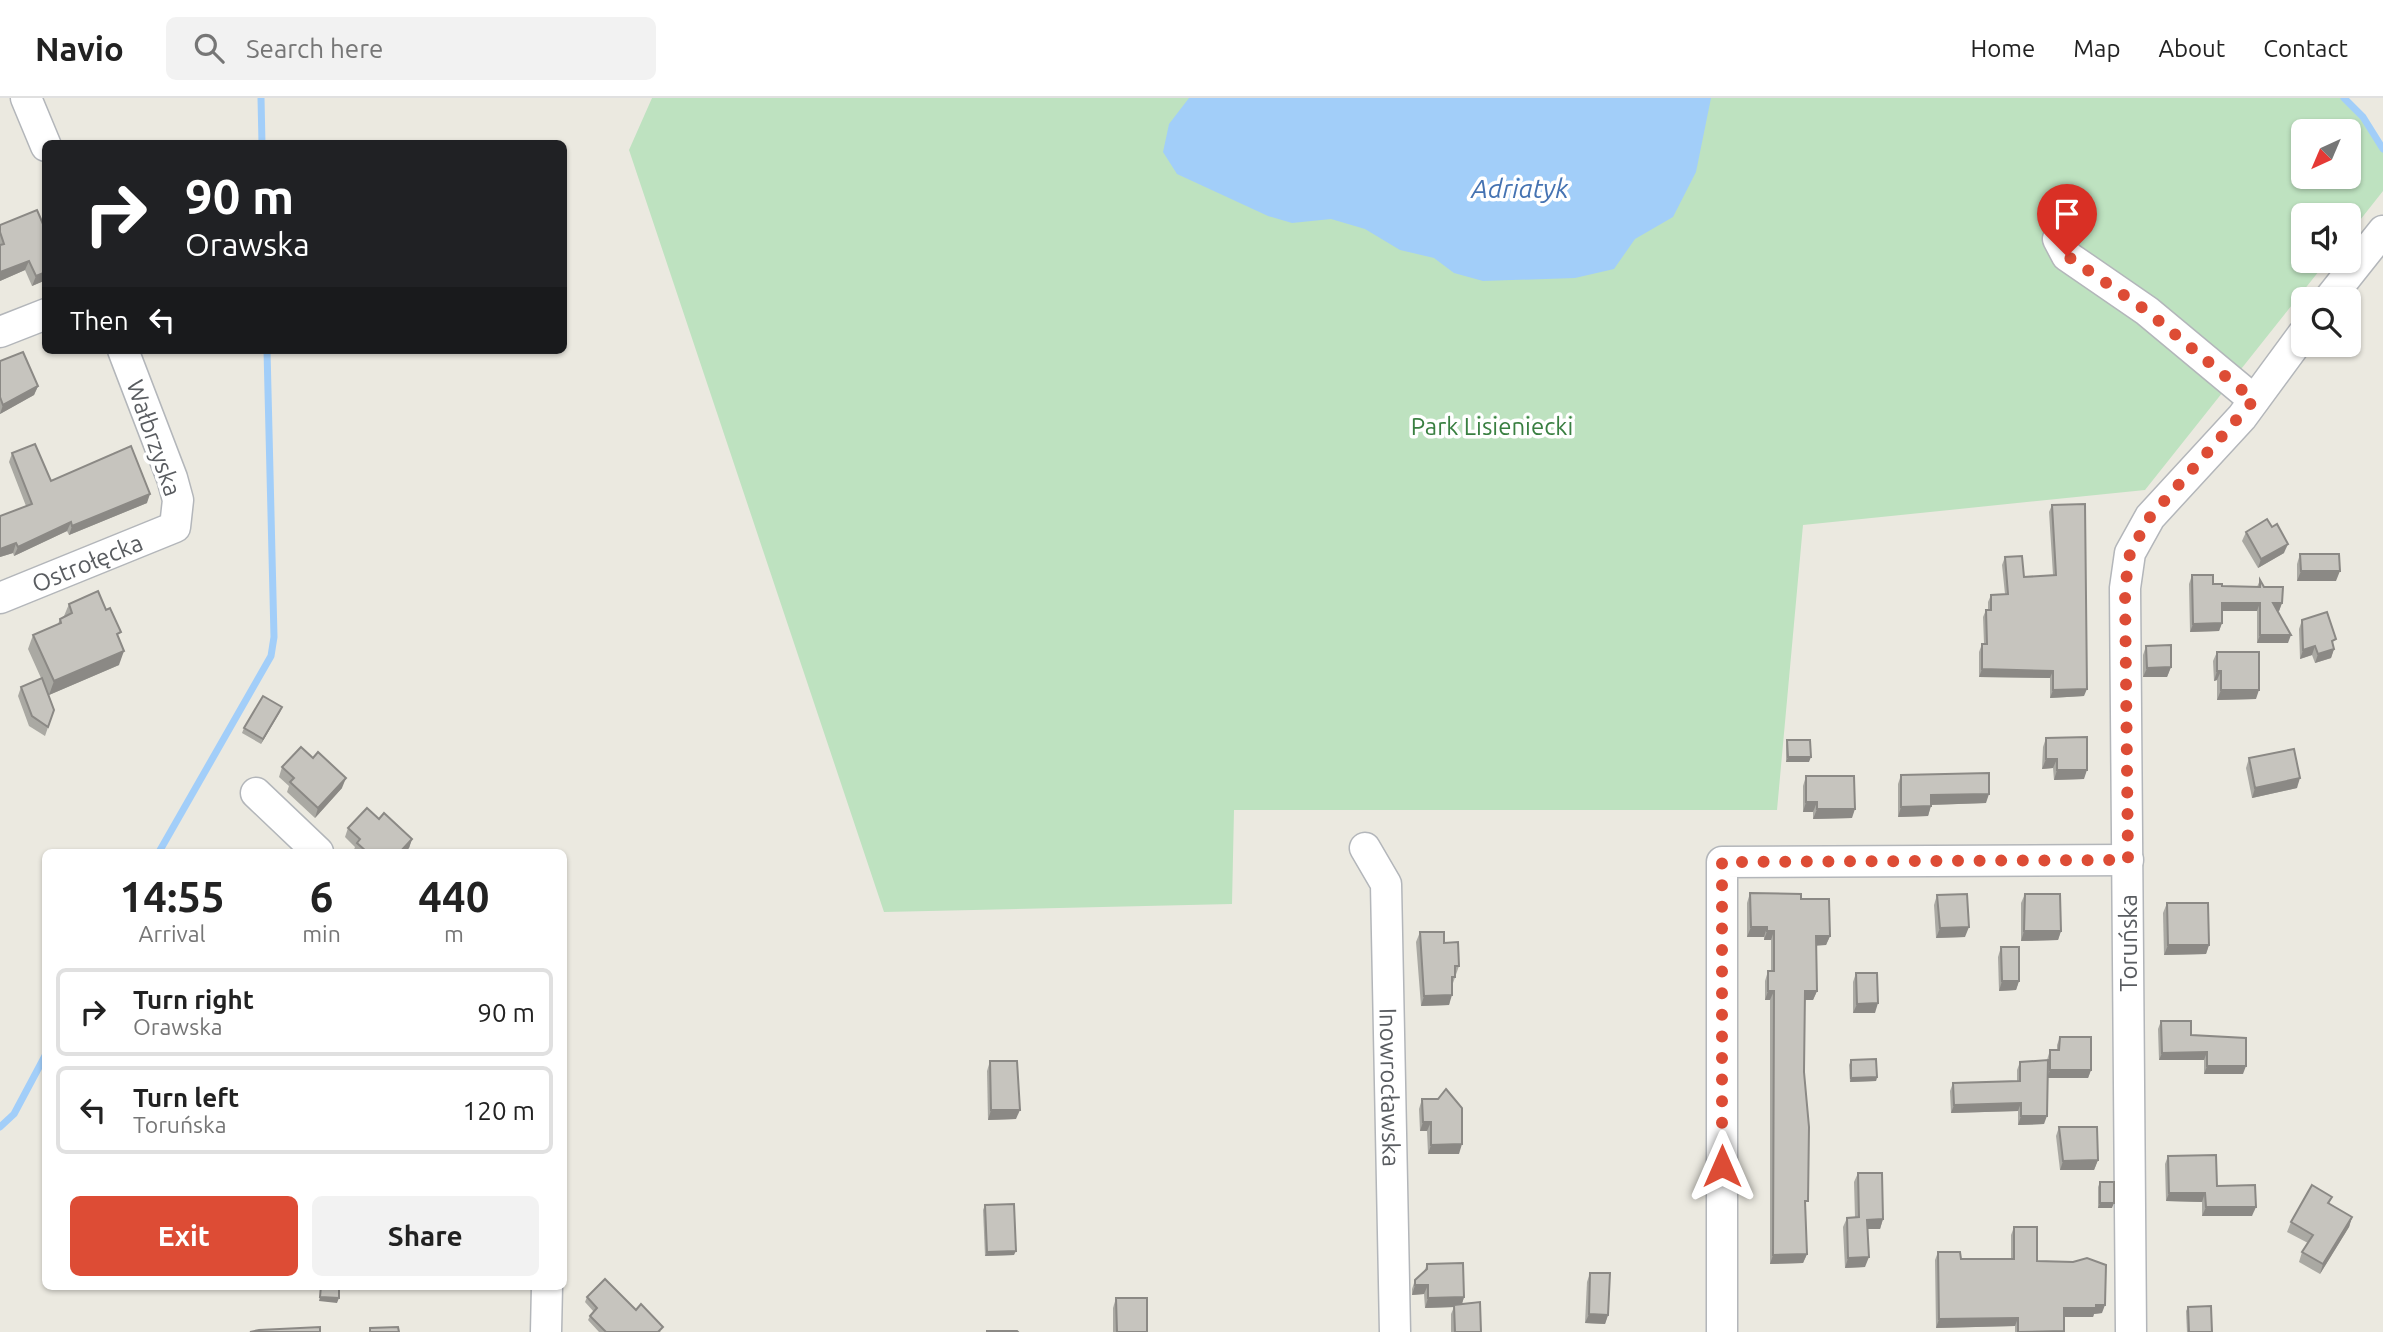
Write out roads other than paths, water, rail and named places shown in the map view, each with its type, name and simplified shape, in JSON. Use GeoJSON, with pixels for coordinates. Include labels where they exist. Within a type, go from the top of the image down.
{"type":"FeatureCollection","features":[{"type":"Feature","properties":{"kind":"street"},"geometry":{"type":"LineString","coordinates":[[26,98],[44,140]]}},
{"type":"Feature","properties":{"kind":"street"},"geometry":{"type":"LineString","coordinates":[[2338,287],[2383,230]]}},
{"type":"Feature","properties":{"kind":"street"},"geometry":{"type":"LineString","coordinates":[[2058,239],[2067,256],[2143,302],[2254,400]]}},
{"type":"Feature","properties":{"kind":"street"},"geometry":{"type":"LineString","coordinates":[[0,332],[42,316]]}},
{"type":"Feature","properties":{"kind":"street","name":"Toruńska"},"geometry":{"type":"LineString","coordinates":[[2132,1332],[2125,588],[2130,553],[2150,517],[2254,400],[2291,350]]}},
{"type":"Feature","properties":{"kind":"street","name":"Wałbrzyska"},"geometry":{"type":"LineString","coordinates":[[125,354],[172,478],[178,500],[175,527]]}},
{"type":"Feature","properties":{"kind":"street","name":"Ostrołęcka"},"geometry":{"type":"LineString","coordinates":[[0,598],[175,527]]}},
{"type":"Feature","properties":{"kind":"street"},"geometry":{"type":"LineString","coordinates":[[256,793],[315,849]]}},
{"type":"Feature","properties":{"kind":"street","name":"Inowrocławska"},"geometry":{"type":"LineString","coordinates":[[1366,848],[1386,884],[1395,1332]]}},
{"type":"Feature","properties":{"kind":"street"},"geometry":{"type":"LineString","coordinates":[[1722,1332],[1722,862],[2128,860]]}},
{"type":"Feature","properties":{"kind":"street"},"geometry":{"type":"LineString","coordinates":[[546,1332],[547,1290]]}},
{"type":"Feature","properties":{"kind":"water","name":"Adriatyk"},"geometry":{"type":"Polygon","coordinates":[[[1189,98],[1711,98],[1696,172],[1673,217],[1635,239],[1614,269],[1575,278],[1483,281],[1454,273],[1434,258],[1400,250],[1365,229],[1331,219],[1292,223],[1268,216],[1177,174],[1163,152],[1169,124],[1189,98]]]}},
{"type":"Feature","properties":{"kind":"waterway"},"geometry":{"type":"LineString","coordinates":[[261,98],[262,140]]}},
{"type":"Feature","properties":{"kind":"waterway"},"geometry":{"type":"LineString","coordinates":[[2344,98],[2363,117],[2383,149]]}},
{"type":"Feature","properties":{"kind":"waterway"},"geometry":{"type":"LineString","coordinates":[[161,849],[271,656],[274,637],[267,354]]}},
{"type":"Feature","properties":{"kind":"waterway"},"geometry":{"type":"LineString","coordinates":[[0,1127],[14,1114],[42,1062]]}},
{"type":"Feature","properties":{"kind":"park label","name":"Park Lisieniecki"},"geometry":{"type":"Point","coordinates":[1492,426]}}]}
